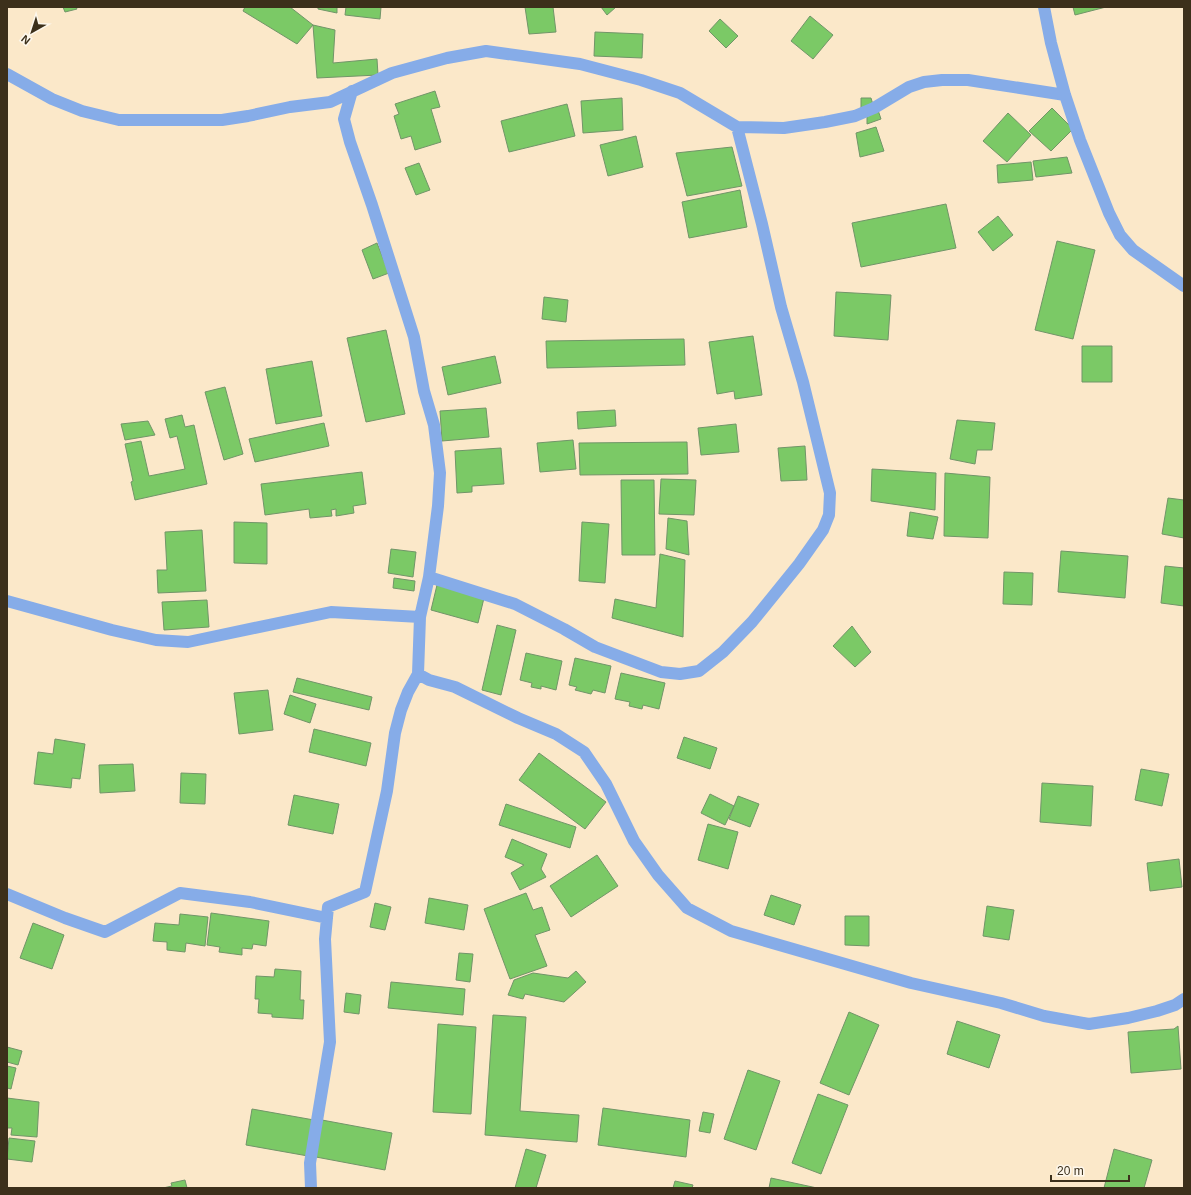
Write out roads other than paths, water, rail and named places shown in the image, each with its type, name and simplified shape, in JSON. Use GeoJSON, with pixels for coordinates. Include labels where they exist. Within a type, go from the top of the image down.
{"type":"FeatureCollection","features":[{"type":"Feature","properties":{"kind":"street"},"geometry":{"type":"LineString","coordinates":[[1044,7],[1064,95],[1106,206],[1120,235],[1133,250],[1184,286]]}},
{"type":"Feature","properties":{"kind":"street"},"geometry":{"type":"LineString","coordinates":[[7,74],[52,99],[82,111],[119,120],[222,120],[330,102],[392,73],[448,58],[486,51],[580,64],[641,80],[680,93],[737,127],[784,128],[855,116],[874,108],[910,87],[924,82],[942,80],[968,80],[1064,95]]}},
{"type":"Feature","properties":{"kind":"street"},"geometry":{"type":"LineString","coordinates":[[311,1188],[310,1163],[330,1042],[325,939],[328,906],[365,892],[387,791],[395,733],[401,710],[408,692],[418,674],[420,617],[429,577],[438,506],[439,480],[434,425],[424,392],[414,337],[370,198],[350,142],[344,119],[352,91]]}},
{"type":"Feature","properties":{"kind":"street"},"geometry":{"type":"LineString","coordinates":[[429,577],[515,604],[595,647],[661,672],[680,674],[699,671],[723,652],[752,622],[799,564],[823,530],[828,515],[830,493],[803,382],[781,307],[762,224],[737,127]]}},
{"type":"Feature","properties":{"kind":"street"},"geometry":{"type":"LineString","coordinates":[[7,601],[119,632],[156,640],[188,642],[331,612],[420,617]]}},
{"type":"Feature","properties":{"kind":"street"},"geometry":{"type":"LineString","coordinates":[[418,674],[429,680],[455,687],[518,718],[556,734],[584,752],[606,784],[634,841],[658,875],[688,908],[731,931],[911,983],[1000,1003],[1044,1016],[1089,1024],[1128,1018],[1156,1011],[1175,1005],[1184,999]]}},
{"type":"Feature","properties":{"kind":"street"},"geometry":{"type":"LineString","coordinates":[[7,894],[64,918],[105,932],[180,893],[250,902],[327,918]]}}]}
